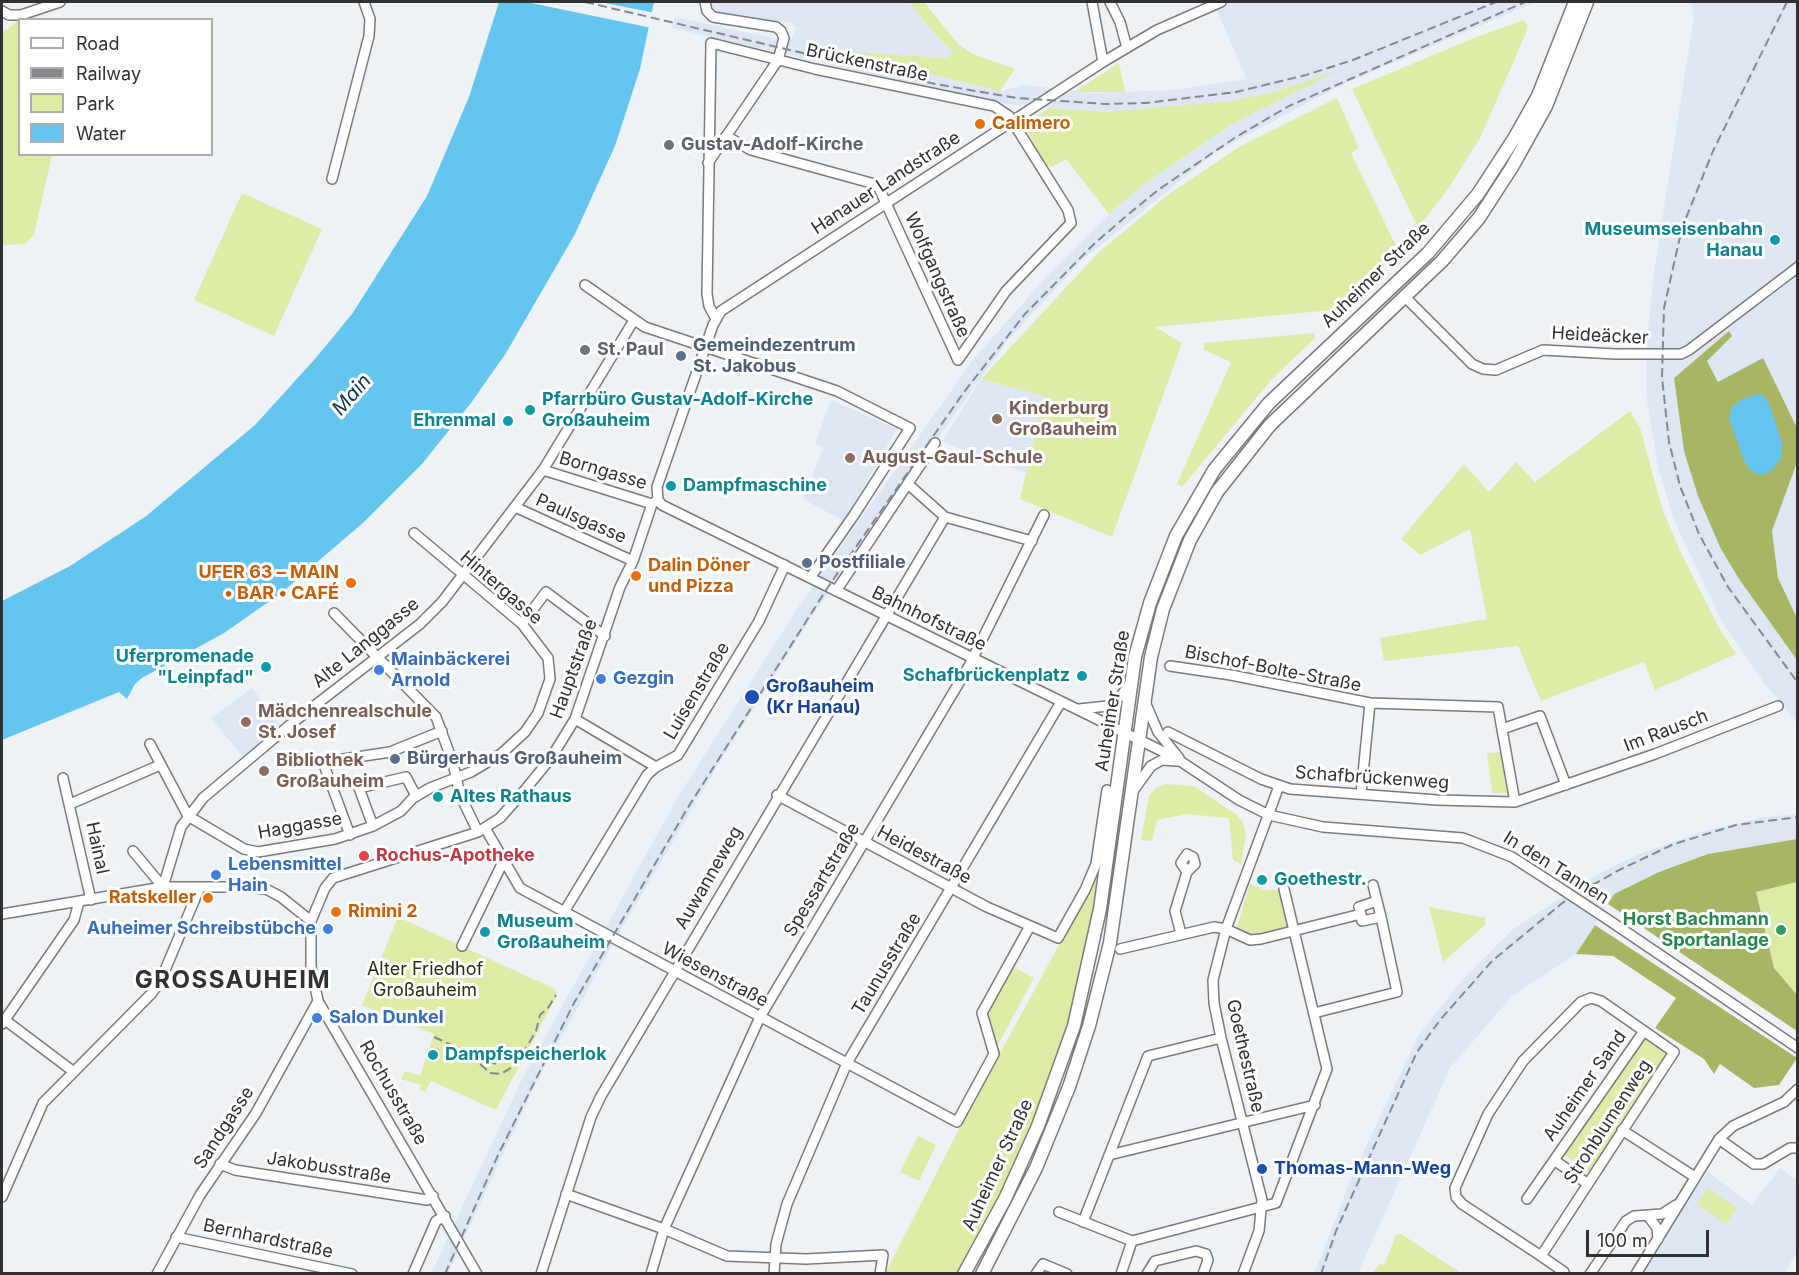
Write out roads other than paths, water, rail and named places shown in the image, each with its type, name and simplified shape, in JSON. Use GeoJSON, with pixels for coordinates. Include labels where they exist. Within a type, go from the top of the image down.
{"type":"FeatureCollection","features":[{"type":"Feature","properties":{"kind":"main road","name":"Auheimer Straße"},"geometry":{"type":"LineString","coordinates":[[964,1274],[1005,1199],[1038,1125],[1074,1026],[1100,909],[1131,681],[1140,638],[1159,575],[1176,536],[1214,470],[1269,403],[1428,253],[1478,194],[1538,96],[1569,19],[1581,5]]}},
{"type":"Feature","properties":{"kind":"main road","name":"Auheimer Straße"},"geometry":{"type":"LineString","coordinates":[[981,1274],[1036,1168],[1081,1055],[1110,943],[1132,793],[1144,687],[1156,631],[1178,567],[1217,492],[1247,453],[1285,410],[1406,297],[1464,236],[1494,196],[1546,106],[1581,5]]}},
{"type":"Feature","properties":{"kind":"street"},"geometry":{"type":"LineString","coordinates":[[2,11],[9,15],[21,15],[60,2]]}},
{"type":"Feature","properties":{"kind":"street"},"geometry":{"type":"LineString","coordinates":[[332,179],[369,36],[370,19],[364,2]]}},
{"type":"Feature","properties":{"kind":"street"},"geometry":{"type":"LineString","coordinates":[[705,2],[707,10],[713,17],[779,28],[784,38],[778,60],[708,163],[706,294],[716,319]]}},
{"type":"Feature","properties":{"kind":"street"},"geometry":{"type":"LineString","coordinates":[[1092,2],[1103,62]]}},
{"type":"Feature","properties":{"kind":"street"},"geometry":{"type":"LineString","coordinates":[[1110,2],[1120,22],[1126,48]]}},
{"type":"Feature","properties":{"kind":"street","name":"Hanauer Landstraße"},"geometry":{"type":"LineString","coordinates":[[705,348],[716,319],[724,309],[742,296],[1103,62],[1157,30],[1221,2]]}},
{"type":"Feature","properties":{"kind":"street","name":"Brückenstraße"},"geometry":{"type":"LineString","coordinates":[[708,163],[711,43],[778,60],[994,106],[1003,111],[1012,121]]}},
{"type":"Feature","properties":{"kind":"street","name":"Wolfgangstraße"},"geometry":{"type":"LineString","coordinates":[[726,136],[752,150],[871,183],[882,191],[958,360],[1002,296],[1071,223],[1068,210],[1012,121]]}},
{"type":"Feature","properties":{"kind":"street","name":"Heideäcker"},"geometry":{"type":"LineString","coordinates":[[1406,297],[1472,364],[1483,369],[1496,370],[1543,350],[1615,354],[1681,354],[1797,267]]}},
{"type":"Feature","properties":{"kind":"street"},"geometry":{"type":"LineString","coordinates":[[585,285],[634,320],[651,329],[837,391],[910,428],[810,578]]}},
{"type":"Feature","properties":{"kind":"street","name":"Alte Langgasse"},"geometry":{"type":"LineString","coordinates":[[163,887],[177,839],[188,816],[203,798],[286,728],[422,623],[463,576],[543,470],[634,320]]}},
{"type":"Feature","properties":{"kind":"street","name":"Hauptstraße"},"geometry":{"type":"LineString","coordinates":[[311,921],[325,888],[333,878],[482,830],[505,813],[551,758],[575,719],[620,587],[633,561],[655,502],[657,488],[705,348]]}},
{"type":"Feature","properties":{"kind":"street"},"geometry":{"type":"LineString","coordinates":[[836,591],[935,443]]}},
{"type":"Feature","properties":{"kind":"street","name":"Borngasse"},"geometry":{"type":"LineString","coordinates":[[543,470],[655,502]]}},
{"type":"Feature","properties":{"kind":"street"},"geometry":{"type":"LineString","coordinates":[[908,484],[945,517],[1032,541]]}},
{"type":"Feature","properties":{"kind":"street","name":"Bahnhofstraße"},"geometry":{"type":"LineString","coordinates":[[655,502],[1138,739]]}},
{"type":"Feature","properties":{"kind":"street","name":"Paulsgasse"},"geometry":{"type":"LineString","coordinates":[[515,507],[633,561]]}},
{"type":"Feature","properties":{"kind":"street","name":"Spessartstraße"},"geometry":{"type":"LineString","coordinates":[[651,1274],[664,1229],[760,1017],[973,659],[1044,515]]}},
{"type":"Feature","properties":{"kind":"street","name":"Auwanneweg"},"geometry":{"type":"LineString","coordinates":[[542,1274],[597,1103],[777,795],[945,517]]}},
{"type":"Feature","properties":{"kind":"street","name":"Hintergasse"},"geometry":{"type":"LineString","coordinates":[[414,533],[522,624],[544,649],[549,663],[550,679],[542,705],[530,726],[510,746],[482,766],[456,777]]}},
{"type":"Feature","properties":{"kind":"street","name":"Luisenstraße"},"geometry":{"type":"LineString","coordinates":[[564,912],[647,775],[656,767],[678,755],[759,621],[785,565]]}},
{"type":"Feature","properties":{"kind":"street"},"geometry":{"type":"LineString","coordinates":[[522,624],[546,592],[605,636]]}},
{"type":"Feature","properties":{"kind":"street","name":"Wiesenstraße"},"geometry":{"type":"LineString","coordinates":[[334,613],[432,711],[442,731],[460,795],[520,888],[957,1122],[994,1054],[982,1013],[1030,926]]}},
{"type":"Feature","properties":{"kind":"street","name":"Bischof-Bolte-Straße"},"geometry":{"type":"LineString","coordinates":[[1170,666],[1231,675],[1370,704],[1498,706],[1515,802]]}},
{"type":"Feature","properties":{"kind":"street"},"geometry":{"type":"LineString","coordinates":[[1075,708],[1088,710],[1108,706],[1121,696],[1131,681]]}},
{"type":"Feature","properties":{"kind":"street"},"geometry":{"type":"LineString","coordinates":[[1144,687],[1146,707],[1152,723],[1185,764]]}},
{"type":"Feature","properties":{"kind":"street","name":"Taunusstraße"},"geometry":{"type":"LineString","coordinates":[[774,1274],[779,1229],[793,1187],[847,1063],[1062,702]]}},
{"type":"Feature","properties":{"kind":"street","name":"Bischof-Bolte-Straße"},"geometry":{"type":"LineString","coordinates":[[1361,794],[1370,704]]}},
{"type":"Feature","properties":{"kind":"street","name":"Im Rausch"},"geometry":{"type":"LineString","coordinates":[[1515,802],[1778,706]]}},
{"type":"Feature","properties":{"kind":"street"},"geometry":{"type":"LineString","coordinates":[[1502,729],[1540,716],[1566,785]]}},
{"type":"Feature","properties":{"kind":"street"},"geometry":{"type":"LineString","coordinates":[[575,719],[656,767]]}},
{"type":"Feature","properties":{"kind":"street"},"geometry":{"type":"LineString","coordinates":[[350,835],[324,765],[338,760],[390,752],[442,731]]}},
{"type":"Feature","properties":{"kind":"street","name":"Schafbrückenweg"},"geometry":{"type":"LineString","coordinates":[[1168,732],[1279,786],[1361,794],[1515,802]]}},
{"type":"Feature","properties":{"kind":"street","name":"In den Tannen"},"geometry":{"type":"LineString","coordinates":[[1138,739],[1185,764],[1239,800],[1269,815],[1323,828],[1463,838],[1512,857],[1797,1048]]}},
{"type":"Feature","properties":{"kind":"street","name":"Haggasse"},"geometry":{"type":"LineString","coordinates":[[150,744],[188,816],[211,831],[251,851],[275,850],[350,835],[401,811],[416,796],[456,777]]}},
{"type":"Feature","properties":{"kind":"street"},"geometry":{"type":"LineString","coordinates":[[1132,793],[1146,771],[1156,762],[1168,759],[1185,764]]}},
{"type":"Feature","properties":{"kind":"street","name":"Hainal"},"geometry":{"type":"LineString","coordinates":[[70,804],[160,765]]}},
{"type":"Feature","properties":{"kind":"street"},"geometry":{"type":"LineString","coordinates":[[373,826],[359,788],[406,777],[416,796]]}},
{"type":"Feature","properties":{"kind":"street","name":"Hainal"},"geometry":{"type":"LineString","coordinates":[[63,778],[91,900]]}},
{"type":"Feature","properties":{"kind":"street","name":"Goethestraße"},"geometry":{"type":"LineString","coordinates":[[1243,1274],[1259,1231],[1263,1208],[1259,1180],[1221,1038],[1214,1003],[1213,980],[1226,929],[1279,786]]}},
{"type":"Feature","properties":{"kind":"street","name":"Heidestraße"},"geometry":{"type":"LineString","coordinates":[[777,795],[951,888],[1058,938],[1096,864],[1107,790]]}},
{"type":"Feature","properties":{"kind":"street"},"geometry":{"type":"LineString","coordinates":[[133,851],[163,887]]}},
{"type":"Feature","properties":{"kind":"street"},"geometry":{"type":"LineString","coordinates":[[462,945],[503,862]]}},
{"type":"Feature","properties":{"kind":"street"},"geometry":{"type":"LineString","coordinates":[[1181,934],[1175,911],[1187,872]]}},
{"type":"Feature","properties":{"kind":"street"},"geometry":{"type":"LineString","coordinates":[[1314,1013],[1397,992],[1373,885]]}},
{"type":"Feature","properties":{"kind":"street"},"geometry":{"type":"LineString","coordinates":[[2,914],[163,887],[244,887],[266,889],[281,897],[311,921]]}},
{"type":"Feature","properties":{"kind":"street"},"geometry":{"type":"LineString","coordinates":[[2,1197],[41,1108],[156,988],[200,887]]}},
{"type":"Feature","properties":{"kind":"street"},"geometry":{"type":"LineString","coordinates":[[1059,1212],[1132,1241],[1263,1208],[1277,1202],[1328,1069],[1284,889]]}},
{"type":"Feature","properties":{"kind":"street"},"geometry":{"type":"LineString","coordinates":[[74,1071],[3,1022],[75,920],[79,902]]}},
{"type":"Feature","properties":{"kind":"street"},"geometry":{"type":"LineString","coordinates":[[1377,902],[1359,907],[1362,921],[1381,917]]}},
{"type":"Feature","properties":{"kind":"street"},"geometry":{"type":"LineString","coordinates":[[1120,949],[1214,927],[1226,929],[1250,940],[1361,914]]}},
{"type":"Feature","properties":{"kind":"street","name":"Rochusstraße"},"geometry":{"type":"LineString","coordinates":[[311,921],[311,967],[318,1000],[434,1196],[477,1274]]}},
{"type":"Feature","properties":{"kind":"street","name":"Strohblumenweg"},"geometry":{"type":"LineString","coordinates":[[1541,1256],[1674,1052],[1601,1001],[1591,998],[1581,1002],[1522,1062],[1488,1114],[1455,1188],[1456,1197],[1564,1272]]}},
{"type":"Feature","properties":{"kind":"street","name":"Sandgasse"},"geometry":{"type":"LineString","coordinates":[[157,1274],[176,1237],[220,1164],[256,1113],[318,1000]]}},
{"type":"Feature","properties":{"kind":"street","name":"Auheimer Sand"},"geometry":{"type":"LineString","coordinates":[[1527,1199],[1644,1031]]}},
{"type":"Feature","properties":{"kind":"street"},"geometry":{"type":"LineString","coordinates":[[1083,1222],[1148,1056],[1221,1038]]}},
{"type":"Feature","properties":{"kind":"street"},"geometry":{"type":"LineString","coordinates":[[1636,1274],[1719,1139],[1733,1126],[1784,1102],[1797,1089]]}},
{"type":"Feature","properties":{"kind":"street"},"geometry":{"type":"LineString","coordinates":[[1109,1155],[1316,1105]]}},
{"type":"Feature","properties":{"kind":"street"},"geometry":{"type":"LineString","coordinates":[[1622,1131],[1695,1177]]}},
{"type":"Feature","properties":{"kind":"street"},"geometry":{"type":"LineString","coordinates":[[1719,1139],[1754,1164],[1763,1164],[1790,1148],[1797,1148]]}},
{"type":"Feature","properties":{"kind":"street","name":"Auheimer Sand"},"geometry":{"type":"LineString","coordinates":[[1554,1160],[1588,1184]]}},
{"type":"Feature","properties":{"kind":"street","name":"Jakobusstraße"},"geometry":{"type":"LineString","coordinates":[[220,1164],[235,1170],[427,1200],[434,1196]]}},
{"type":"Feature","properties":{"kind":"street"},"geometry":{"type":"LineString","coordinates":[[566,1194],[664,1229],[723,1254],[774,1259],[859,1258],[883,1255],[879,1274]]}},
{"type":"Feature","properties":{"kind":"street"},"geometry":{"type":"LineString","coordinates":[[1590,1274],[1626,1221],[1634,1216],[1662,1214],[1678,1204]]}},
{"type":"Feature","properties":{"kind":"street"},"geometry":{"type":"LineString","coordinates":[[413,1274],[436,1221],[445,1216]]}},
{"type":"Feature","properties":{"kind":"street"},"geometry":{"type":"LineString","coordinates":[[1648,1216],[1657,1228],[1658,1239]]}},
{"type":"Feature","properties":{"kind":"street","name":"Bernhardstraße"},"geometry":{"type":"LineString","coordinates":[[176,1237],[352,1274]]}},
{"type":"Feature","properties":{"kind":"street"},"geometry":{"type":"LineString","coordinates":[[1121,1274],[1132,1241]]}},
{"type":"Feature","properties":{"kind":"street"},"geometry":{"type":"LineString","coordinates":[[1148,1274],[1155,1261],[1196,1251],[1206,1254],[1208,1260],[1203,1274]]}},
{"type":"Feature","properties":{"kind":"street"},"geometry":{"type":"LineString","coordinates":[[1036,1274],[1043,1264],[1067,1274]]}},
{"type":"Feature","properties":{"kind":"water","name":"Main"},"geometry":{"type":"Polygon","coordinates":[[[499,2],[654,2],[640,69],[615,146],[575,234],[506,353],[471,403],[422,464],[364,522],[280,594],[224,633],[142,678],[135,684],[127,699],[119,692],[2,740],[2,601],[70,566],[145,517],[255,425],[314,360],[352,314],[427,196],[469,97],[499,2]]]}},
{"type":"Feature","properties":{"kind":"water"},"geometry":{"type":"Polygon","coordinates":[[[1760,393],[1769,403],[1782,443],[1781,458],[1772,470],[1762,475],[1752,472],[1744,461],[1729,419],[1732,407],[1740,400],[1760,393]]]}},
{"type":"Feature","properties":{"kind":"railway"},"geometry":{"type":"LineString","coordinates":[[585,2],[935,84],[1017,98],[1106,104],[1146,103],[1236,92],[1306,75],[1353,60],[1496,2]]}},
{"type":"Feature","properties":{"kind":"railway"},"geometry":{"type":"LineString","coordinates":[[445,1274],[498,1155],[574,1003],[687,809],[828,587],[964,392],[1025,314],[1094,244],[1124,218],[1158,190],[1236,137],[1289,106],[1525,2]]}},
{"type":"Feature","properties":{"kind":"railway"},"geometry":{"type":"LineString","coordinates":[[1787,2],[1713,151],[1682,228],[1664,308],[1662,377],[1669,442],[1680,486],[1699,534],[1728,587],[1798,683]]}},
{"type":"Feature","properties":{"kind":"railway"},"geometry":{"type":"LineString","coordinates":[[1321,1274],[1336,1231],[1417,1052],[1440,1020],[1492,961],[1566,900],[1619,870],[1674,844],[1736,825],[1798,817]]}},
{"type":"Feature","properties":{"kind":"railway"},"geometry":{"type":"LineString","coordinates":[[434,1037],[467,1052],[490,1073],[501,1074],[517,1064],[536,1031],[540,1015],[548,1008],[556,995]]}},
{"type":"Feature","properties":{"kind":"railway"},"geometry":{"type":"LineString","coordinates":[[431,1061],[435,1050]]}},
{"type":"Feature","properties":{"kind":"railway"},"geometry":{"type":"LineString","coordinates":[[475,1055],[498,1065]]}},
{"type":"Feature","properties":{"kind":"place","name":"Calimero"},"geometry":{"type":"Point","coordinates":[980,124]}},
{"type":"Feature","properties":{"kind":"place","name":"Gustav-Adolf-Kirche"},"geometry":{"type":"Point","coordinates":[669,145]}},
{"type":"Feature","properties":{"kind":"place","name":"Museumseisenbahn Hanau"},"geometry":{"type":"Point","coordinates":[1775,240]}},
{"type":"Feature","properties":{"kind":"place","name":"St. Paul"},"geometry":{"type":"Point","coordinates":[585,350]}},
{"type":"Feature","properties":{"kind":"place","name":"Gemeindezentrum St. Jakobus"},"geometry":{"type":"Point","coordinates":[681,356]}},
{"type":"Feature","properties":{"kind":"place","name":"Pfarrbüro Gustav-Adolf-Kirche Großauheim"},"geometry":{"type":"Point","coordinates":[530,410]}},
{"type":"Feature","properties":{"kind":"place","name":"Kinderburg Großauheim"},"geometry":{"type":"Point","coordinates":[997,419]}},
{"type":"Feature","properties":{"kind":"place","name":"Ehrenmal"},"geometry":{"type":"Point","coordinates":[508,421]}},
{"type":"Feature","properties":{"kind":"place","name":"August-Gaul-Schule"},"geometry":{"type":"Point","coordinates":[850,458]}},
{"type":"Feature","properties":{"kind":"place","name":"Dampfmaschine"},"geometry":{"type":"Point","coordinates":[671,486]}},
{"type":"Feature","properties":{"kind":"place","name":"Postfiliale"},"geometry":{"type":"Point","coordinates":[807,563]}},
{"type":"Feature","properties":{"kind":"place","name":"Dalin Döner und Pizza"},"geometry":{"type":"Point","coordinates":[636,576]}},
{"type":"Feature","properties":{"kind":"place","name":"UFER 63 – MAIN • BAR • CAFÉ"},"geometry":{"type":"Point","coordinates":[351,583]}},
{"type":"Feature","properties":{"kind":"place","name":"Uferpromenade \"Leinpfad\""},"geometry":{"type":"Point","coordinates":[266,667]}},
{"type":"Feature","properties":{"kind":"place","name":"Mainbäckerei Arnold"},"geometry":{"type":"Point","coordinates":[379,670]}},
{"type":"Feature","properties":{"kind":"place","name":"Schafbrückenplatz"},"geometry":{"type":"Point","coordinates":[1082,676]}},
{"type":"Feature","properties":{"kind":"place","name":"Gezgin"},"geometry":{"type":"Point","coordinates":[601,679]}},
{"type":"Feature","properties":{"kind":"place","name":"Großauheim (Kr Hanau)"},"geometry":{"type":"Point","coordinates":[752,697]}},
{"type":"Feature","properties":{"kind":"place","name":"Mädchenrealschule St. Josef"},"geometry":{"type":"Point","coordinates":[246,722]}},
{"type":"Feature","properties":{"kind":"place","name":"Bürgerhaus Großauheim"},"geometry":{"type":"Point","coordinates":[395,759]}},
{"type":"Feature","properties":{"kind":"place","name":"Bibliothek Großauheim"},"geometry":{"type":"Point","coordinates":[264,771]}},
{"type":"Feature","properties":{"kind":"place","name":"Altes Rathaus"},"geometry":{"type":"Point","coordinates":[438,797]}},
{"type":"Feature","properties":{"kind":"place","name":"Rochus-Apotheke"},"geometry":{"type":"Point","coordinates":[364,856]}},
{"type":"Feature","properties":{"kind":"place","name":"Lebensmittel Hain"},"geometry":{"type":"Point","coordinates":[216,875]}},
{"type":"Feature","properties":{"kind":"place","name":"Goethestr."},"geometry":{"type":"Point","coordinates":[1262,880]}},
{"type":"Feature","properties":{"kind":"place","name":"Ratskeller"},"geometry":{"type":"Point","coordinates":[208,898]}},
{"type":"Feature","properties":{"kind":"place","name":"Rimini 2"},"geometry":{"type":"Point","coordinates":[336,912]}},
{"type":"Feature","properties":{"kind":"place","name":"Auheimer Schreibstübche"},"geometry":{"type":"Point","coordinates":[328,929]}},
{"type":"Feature","properties":{"kind":"place","name":"Horst Bachmann Sportanlage"},"geometry":{"type":"Point","coordinates":[1781,930]}},
{"type":"Feature","properties":{"kind":"place","name":"Museum Großauheim"},"geometry":{"type":"Point","coordinates":[485,932]}},
{"type":"Feature","properties":{"kind":"place","name":"Salon Dunkel"},"geometry":{"type":"Point","coordinates":[317,1018]}},
{"type":"Feature","properties":{"kind":"place","name":"Dampfspeicherlok"},"geometry":{"type":"Point","coordinates":[433,1055]}},
{"type":"Feature","properties":{"kind":"place","name":"Thomas-Mann-Weg"},"geometry":{"type":"Point","coordinates":[1262,1169]}},
{"type":"Feature","properties":{"kind":"district","name":"GROSSAUHEIM"},"geometry":{"type":"Point","coordinates":[233,981]}},
{"type":"Feature","properties":{"kind":"park label","name":"Alter Friedhof Großauheim"},"geometry":{"type":"Point","coordinates":[425,980]}}]}
